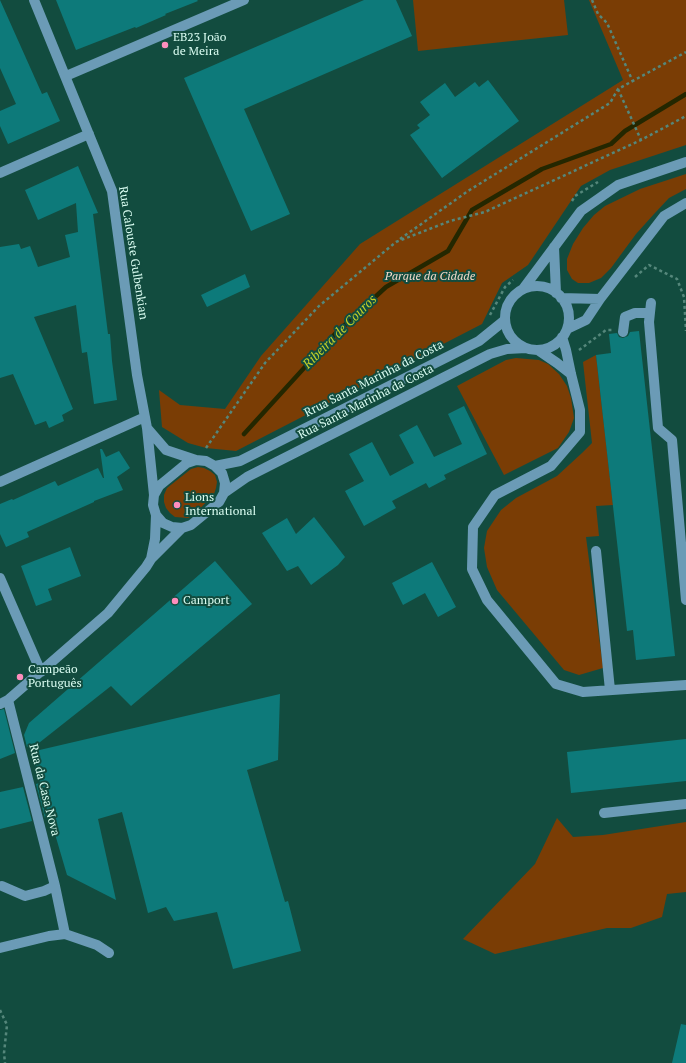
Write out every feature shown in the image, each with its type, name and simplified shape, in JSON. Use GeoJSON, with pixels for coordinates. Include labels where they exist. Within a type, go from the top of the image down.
{"type":"FeatureCollection","features":[{"type":"Feature","properties":{"kind":"street","name":"Rua Calouste Gulbenkian"},"geometry":{"type":"LineString","coordinates":[[34,0],[112,191],[137,375],[147,428],[154,495]]}},
{"type":"Feature","properties":{"kind":"street"},"geometry":{"type":"LineString","coordinates":[[66,76],[244,0]]}},
{"type":"Feature","properties":{"kind":"street"},"geometry":{"type":"LineString","coordinates":[[0,173],[89,134]]}},
{"type":"Feature","properties":{"kind":"street"},"geometry":{"type":"LineString","coordinates":[[523,289],[540,286],[549,289],[559,296],[566,305],[568,321],[564,333],[556,344],[538,350],[526,348],[517,344],[506,329],[504,320],[509,302],[523,289],[581,211],[618,185],[686,162]]}},
{"type":"Feature","properties":{"kind":"street"},"geometry":{"type":"LineString","coordinates":[[564,333],[586,320],[600,299],[664,216],[686,203]]}},
{"type":"Feature","properties":{"kind":"street"},"geometry":{"type":"LineString","coordinates":[[554,247],[559,296]]}},
{"type":"Feature","properties":{"kind":"street"},"geometry":{"type":"LineString","coordinates":[[559,296],[600,299]]}},
{"type":"Feature","properties":{"kind":"street"},"geometry":{"type":"LineString","coordinates":[[623,331],[625,317],[651,308],[649,322],[658,428],[672,440],[686,600]]}},
{"type":"Feature","properties":{"kind":"street","name":"Rrua Santa Marinha da Costa"},"geometry":{"type":"LineString","coordinates":[[206,462],[240,461],[251,456],[479,341],[504,320]]}},
{"type":"Feature","properties":{"kind":"street"},"geometry":{"type":"LineString","coordinates":[[564,333],[566,350],[580,410],[580,432],[551,466],[496,495],[473,527],[472,569],[487,600],[556,684],[583,692],[686,685]]}},
{"type":"Feature","properties":{"kind":"street","name":"Rua Santa Marinha da Costa"},"geometry":{"type":"LineString","coordinates":[[224,493],[247,477],[490,354],[507,349],[526,348]]}},
{"type":"Feature","properties":{"kind":"street"},"geometry":{"type":"LineString","coordinates":[[538,350],[557,362],[571,374]]}},
{"type":"Feature","properties":{"kind":"street"},"geometry":{"type":"LineString","coordinates":[[0,482],[145,417]]}},
{"type":"Feature","properties":{"kind":"street"},"geometry":{"type":"LineString","coordinates":[[147,428],[166,450],[206,462],[222,473],[225,483],[224,493],[219,502],[192,525],[182,528],[172,527],[167,525],[156,515]]}},
{"type":"Feature","properties":{"kind":"street"},"geometry":{"type":"LineString","coordinates":[[151,559],[155,539],[156,515],[153,505],[154,495],[159,486],[187,463],[206,462]]}},
{"type":"Feature","properties":{"kind":"street"},"geometry":{"type":"LineString","coordinates":[[4,702],[41,672],[108,613],[151,559],[182,528]]}},
{"type":"Feature","properties":{"kind":"street"},"geometry":{"type":"LineString","coordinates":[[596,551],[610,690]]}},
{"type":"Feature","properties":{"kind":"street"},"geometry":{"type":"LineString","coordinates":[[0,578],[41,672]]}},
{"type":"Feature","properties":{"kind":"street","name":"Rua da Casa Nova"},"geometry":{"type":"LineString","coordinates":[[4,702],[55,886],[65,934]]}},
{"type":"Feature","properties":{"kind":"street"},"geometry":{"type":"LineString","coordinates":[[604,813],[686,804]]}},
{"type":"Feature","properties":{"kind":"street"},"geometry":{"type":"LineString","coordinates":[[2,886],[25,896],[44,891],[55,886]]}},
{"type":"Feature","properties":{"kind":"street"},"geometry":{"type":"LineString","coordinates":[[0,948],[49,936],[65,934],[97,945],[109,953]]}},
{"type":"Feature","properties":{"kind":"path"},"geometry":{"type":"LineString","coordinates":[[592,0],[598,14],[607,23],[633,82]]}},
{"type":"Feature","properties":{"kind":"path"},"geometry":{"type":"LineString","coordinates":[[206,462],[206,448],[265,363],[319,306],[396,242],[468,192],[610,103],[618,89],[686,52]]}},
{"type":"Feature","properties":{"kind":"path"},"geometry":{"type":"LineString","coordinates":[[618,89],[641,140]]}},
{"type":"Feature","properties":{"kind":"path"},"geometry":{"type":"LineString","coordinates":[[396,242],[450,221],[485,212],[641,140],[686,116]]}},
{"type":"Feature","properties":{"kind":"path"},"geometry":{"type":"LineString","coordinates":[[635,277],[649,265],[677,279],[684,297],[686,331]]}},
{"type":"Feature","properties":{"kind":"path"},"geometry":{"type":"LineString","coordinates":[[579,350],[606,330],[623,331]]}},
{"type":"Feature","properties":{"kind":"path"},"geometry":{"type":"LineString","coordinates":[[0,1010],[6,1025],[4,1053],[5,1063]]}},
{"type":"Feature","properties":{"kind":"green space"},"geometry":{"type":"Polygon","coordinates":[[[413,0],[564,0],[568,35],[418,51],[413,0]]]}},
{"type":"Feature","properties":{"kind":"green space","name":"Parque da Cidade"},"geometry":{"type":"Polygon","coordinates":[[[589,0],[686,0],[686,145],[610,170],[581,186],[528,265],[502,283],[482,324],[236,451],[206,448],[188,443],[162,427],[159,390],[180,405],[225,409],[261,356],[360,244],[623,80],[589,0]]]}},
{"type":"Feature","properties":{"kind":"green space"},"geometry":{"type":"Polygon","coordinates":[[[686,174],[686,189],[669,198],[636,234],[611,268],[601,278],[589,283],[578,283],[572,279],[567,270],[567,259],[573,244],[583,228],[594,215],[605,206],[640,189],[686,174]]]}},
{"type":"Feature","properties":{"kind":"green space"},"geometry":{"type":"Polygon","coordinates":[[[596,355],[613,505],[596,506],[599,536],[586,537],[603,668],[579,675],[564,670],[497,590],[487,567],[484,548],[487,531],[501,510],[516,498],[557,476],[592,443],[583,362],[596,355]]]}},
{"type":"Feature","properties":{"kind":"green space"},"geometry":{"type":"Polygon","coordinates":[[[516,358],[539,360],[548,364],[559,374],[567,386],[571,398],[574,418],[569,432],[558,448],[504,475],[457,386],[506,360],[516,358]]]}},
{"type":"Feature","properties":{"kind":"green space"},"geometry":{"type":"Polygon","coordinates":[[[198,467],[204,468],[215,475],[217,482],[214,494],[194,515],[188,518],[175,517],[166,508],[164,502],[164,495],[167,488],[191,469],[198,467]]]}},
{"type":"Feature","properties":{"kind":"green space"},"geometry":{"type":"Polygon","coordinates":[[[557,818],[573,837],[603,835],[686,822],[686,892],[667,894],[662,917],[631,928],[607,928],[495,954],[463,939],[535,864],[557,818]]]}},
{"type":"Feature","properties":{"kind":"building"},"geometry":{"type":"Polygon","coordinates":[[[0,0],[42,94],[47,92],[60,121],[8,144],[0,126],[0,111],[16,104],[0,68],[0,0]]]}},
{"type":"Feature","properties":{"kind":"building"},"geometry":{"type":"Polygon","coordinates":[[[56,0],[198,1],[165,14],[166,15],[136,28],[135,27],[76,50],[56,0]]]}},
{"type":"Feature","properties":{"kind":"building"},"geometry":{"type":"Polygon","coordinates":[[[364,0],[396,0],[412,36],[244,109],[290,214],[251,231],[184,78],[364,0]]]}},
{"type":"Feature","properties":{"kind":"building"},"geometry":{"type":"Polygon","coordinates":[[[488,80],[519,121],[442,178],[410,135],[420,128],[417,125],[430,115],[420,102],[445,83],[455,97],[475,82],[479,87],[488,80]]]}},
{"type":"Feature","properties":{"kind":"building"},"geometry":{"type":"Polygon","coordinates":[[[78,166],[98,213],[93,214],[108,334],[110,334],[117,400],[94,404],[87,352],[82,353],[76,305],[34,317],[73,409],[62,415],[64,421],[49,428],[46,421],[35,425],[13,374],[0,378],[0,247],[19,244],[21,249],[30,246],[38,267],[70,257],[65,235],[78,232],[76,203],[38,220],[25,190],[78,166]]]}},
{"type":"Feature","properties":{"kind":"building"},"geometry":{"type":"Polygon","coordinates":[[[245,274],[250,287],[207,307],[201,295],[245,274]]]}},
{"type":"Feature","properties":{"kind":"building"},"geometry":{"type":"Polygon","coordinates":[[[639,331],[675,656],[636,660],[633,630],[627,631],[596,355],[611,353],[609,334],[617,333],[619,337],[623,338],[628,336],[630,332],[639,331]]]}},
{"type":"Feature","properties":{"kind":"building"},"geometry":{"type":"Polygon","coordinates":[[[464,406],[487,454],[444,475],[446,479],[429,488],[426,483],[392,501],[396,508],[364,526],[345,491],[364,481],[349,454],[372,442],[390,476],[414,463],[399,435],[417,425],[434,457],[462,444],[448,414],[464,406]]]}},
{"type":"Feature","properties":{"kind":"building"},"geometry":{"type":"Polygon","coordinates":[[[100,449],[102,449],[106,457],[119,451],[130,468],[117,477],[123,490],[94,501],[27,532],[29,537],[6,547],[0,534],[0,504],[12,499],[13,500],[55,481],[58,486],[98,468],[104,478],[100,449]]]}},
{"type":"Feature","properties":{"kind":"building"},"geometry":{"type":"Polygon","coordinates":[[[314,517],[345,557],[338,565],[311,585],[298,566],[287,571],[262,533],[287,518],[296,534],[314,517]]]}},
{"type":"Feature","properties":{"kind":"building"},"geometry":{"type":"Polygon","coordinates":[[[70,547],[81,576],[48,589],[52,600],[36,606],[21,566],[70,547]]]}},
{"type":"Feature","properties":{"kind":"building"},"geometry":{"type":"Polygon","coordinates":[[[215,561],[252,604],[131,706],[111,686],[30,750],[29,746],[27,747],[24,735],[29,723],[215,561]]]}},
{"type":"Feature","properties":{"kind":"building"},"geometry":{"type":"Polygon","coordinates":[[[432,562],[456,607],[438,617],[425,593],[403,605],[392,583],[432,562]]]}},
{"type":"Feature","properties":{"kind":"building"},"geometry":{"type":"Polygon","coordinates":[[[280,694],[278,760],[247,770],[285,902],[288,901],[301,951],[233,969],[217,912],[174,921],[166,907],[148,913],[122,812],[98,819],[116,900],[67,875],[50,817],[45,818],[36,784],[40,783],[31,752],[280,694]]]}},
{"type":"Feature","properties":{"kind":"building"},"geometry":{"type":"Polygon","coordinates":[[[4,709],[15,753],[0,759],[0,710],[4,709]]]}},
{"type":"Feature","properties":{"kind":"building"},"geometry":{"type":"Polygon","coordinates":[[[686,739],[686,781],[571,793],[567,752],[686,739]]]}},
{"type":"Feature","properties":{"kind":"building"},"geometry":{"type":"Polygon","coordinates":[[[23,787],[32,821],[0,829],[0,792],[23,787]]]}},
{"type":"Feature","properties":{"kind":"building"},"geometry":{"type":"Polygon","coordinates":[[[681,1024],[686,1025],[686,1063],[672,1063],[681,1024]]]}},
{"type":"Feature","properties":{"kind":"waterway","name":"Ribeira de Couros"},"geometry":{"type":"LineString","coordinates":[[244,434],[335,334],[386,287],[448,251],[472,210],[542,169],[611,144],[625,131],[686,94]]}},
{"type":"Feature","properties":{"kind":"place","name":"EB23 João de Meira"},"geometry":{"type":"Point","coordinates":[165,45]}},
{"type":"Feature","properties":{"kind":"place","name":"Lions International"},"geometry":{"type":"Point","coordinates":[177,505]}},
{"type":"Feature","properties":{"kind":"place","name":"Camport"},"geometry":{"type":"Point","coordinates":[175,601]}},
{"type":"Feature","properties":{"kind":"place","name":"Campeão Português"},"geometry":{"type":"Point","coordinates":[20,677]}}]}
